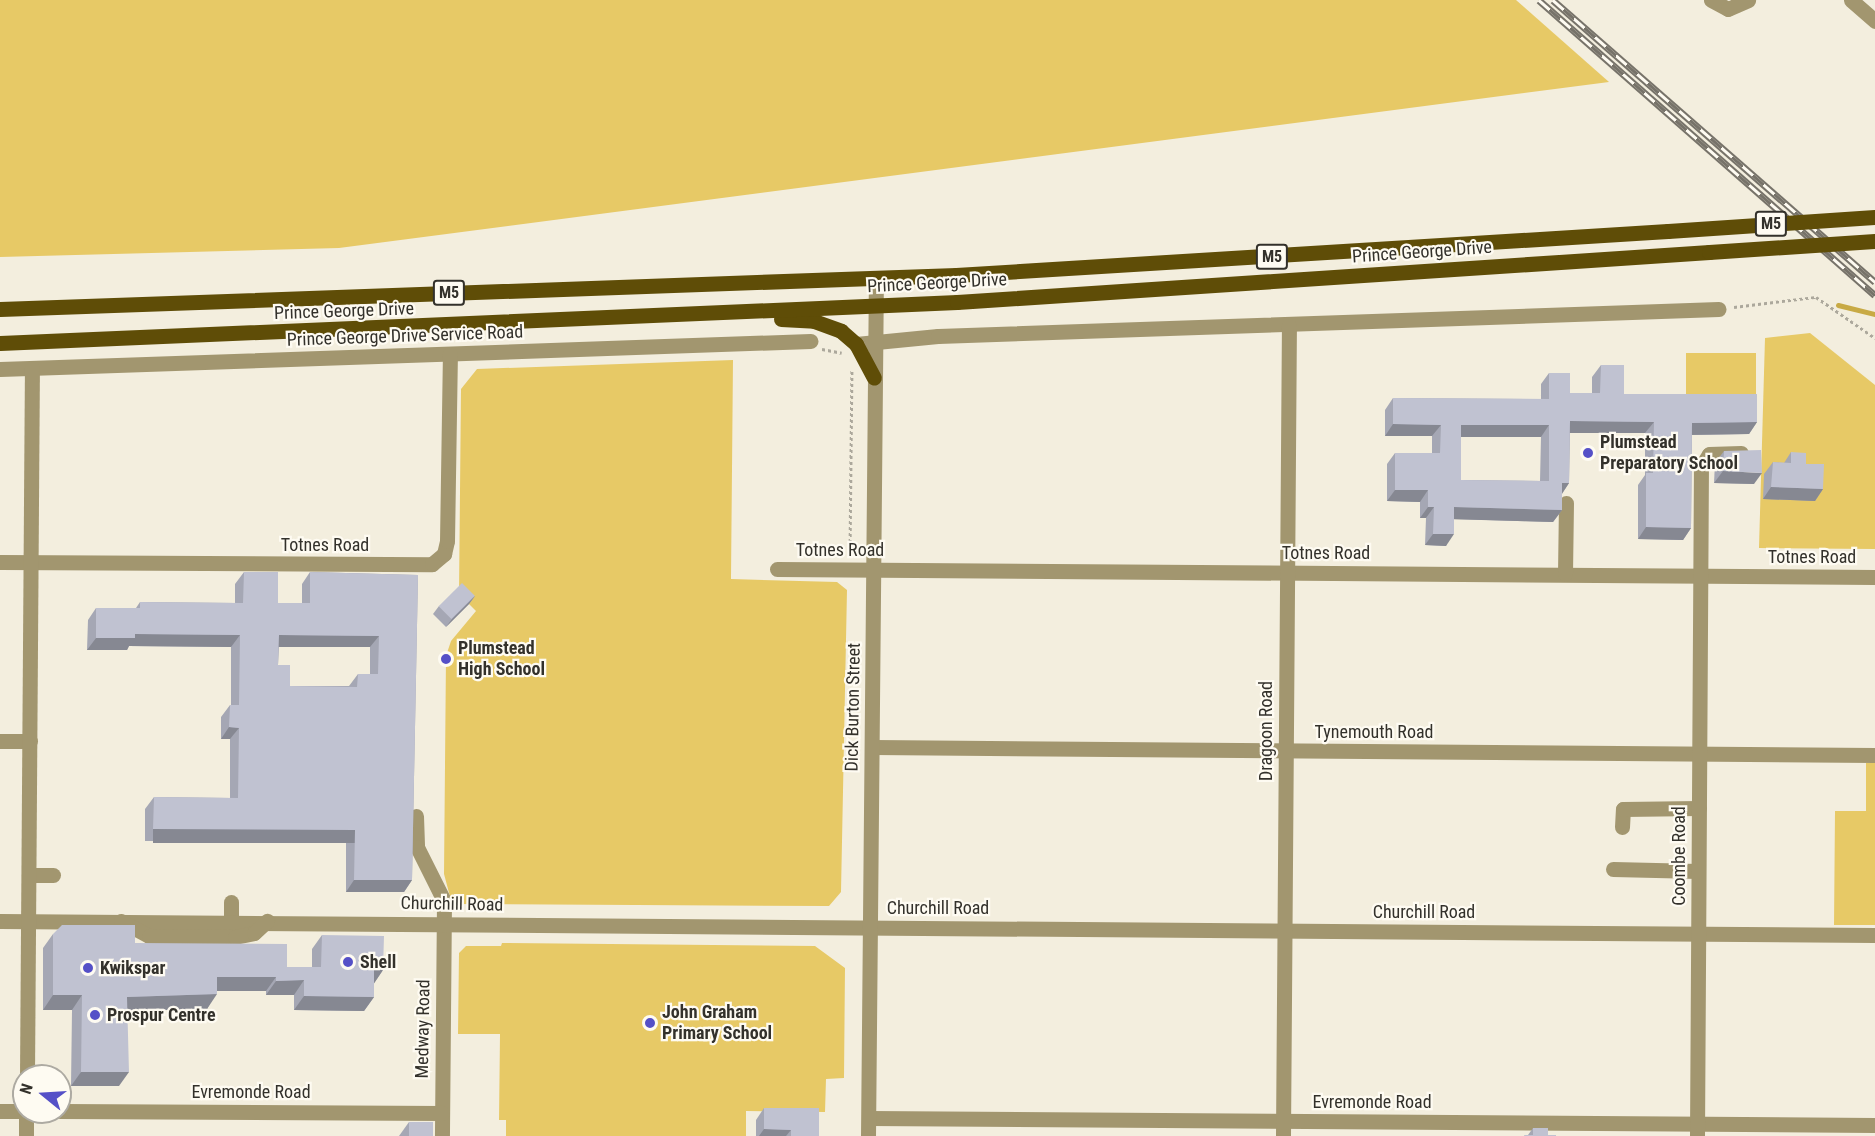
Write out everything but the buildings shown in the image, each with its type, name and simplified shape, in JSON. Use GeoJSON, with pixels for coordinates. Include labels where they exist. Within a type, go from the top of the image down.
{"type":"FeatureCollection","features":[{"type":"Feature","properties":{"kind":"main road","name":"Prince George Drive"},"geometry":{"type":"LineString","coordinates":[[0,309],[876,278],[1382,251],[1875,216]]}},
{"type":"Feature","properties":{"kind":"main road","name":"Prince George Drive"},"geometry":{"type":"LineString","coordinates":[[0,343],[876,306],[1875,241]]}},
{"type":"Feature","properties":{"kind":"main road"},"geometry":{"type":"LineString","coordinates":[[681,315],[814,321],[841,331],[856,344],[874,378]]}},
{"type":"Feature","properties":{"kind":"street"},"geometry":{"type":"LineString","coordinates":[[1712,0],[1728,9],[1748,0]]}},
{"type":"Feature","properties":{"kind":"street"},"geometry":{"type":"LineString","coordinates":[[1851,0],[1875,21]]}},
{"type":"Feature","properties":{"kind":"street","name":"Dick Burton Street"},"geometry":{"type":"LineString","coordinates":[[868,1136],[876,278]]}},
{"type":"Feature","properties":{"kind":"street"},"geometry":{"type":"LineString","coordinates":[[856,344],[938,336],[1288,326],[1719,309]]}},
{"type":"Feature","properties":{"kind":"street","name":"Dragoon Road"},"geometry":{"type":"LineString","coordinates":[[1283,1128],[1288,326]]}},
{"type":"Feature","properties":{"kind":"street","name":"Prince George Drive Service Road"},"geometry":{"type":"LineString","coordinates":[[0,369],[811,341]]}},
{"type":"Feature","properties":{"kind":"street","name":"Totnes Road"},"geometry":{"type":"LineString","coordinates":[[0,562],[432,564],[444,554],[447,541],[450,354]]}},
{"type":"Feature","properties":{"kind":"street"},"geometry":{"type":"LineString","coordinates":[[27,1064],[32,368]]}},
{"type":"Feature","properties":{"kind":"street","name":"Coombe Road"},"geometry":{"type":"LineString","coordinates":[[1697,1130],[1702,462],[1713,453],[1748,453]]}},
{"type":"Feature","properties":{"kind":"street"},"geometry":{"type":"LineString","coordinates":[[1565,574],[1566,503]]}},
{"type":"Feature","properties":{"kind":"street","name":"Totnes Road"},"geometry":{"type":"LineString","coordinates":[[777,569],[1875,577]]}},
{"type":"Feature","properties":{"kind":"street"},"geometry":{"type":"LineString","coordinates":[[0,741],[30,741]]}},
{"type":"Feature","properties":{"kind":"street","name":"Tynemouth Road"},"geometry":{"type":"LineString","coordinates":[[873,747],[1875,755]]}},
{"type":"Feature","properties":{"kind":"street"},"geometry":{"type":"LineString","coordinates":[[1622,827],[1623,809],[1699,808]]}},
{"type":"Feature","properties":{"kind":"street","name":"Medway Road"},"geometry":{"type":"LineString","coordinates":[[416,816],[417,847],[443,897],[442,1136]]}},
{"type":"Feature","properties":{"kind":"street"},"geometry":{"type":"LineString","coordinates":[[1613,869],[1698,871]]}},
{"type":"Feature","properties":{"kind":"street"},"geometry":{"type":"LineString","coordinates":[[29,875],[52,875]]}},
{"type":"Feature","properties":{"kind":"street"},"geometry":{"type":"LineString","coordinates":[[231,902],[231,921]]}},
{"type":"Feature","properties":{"kind":"street","name":"Churchill Road"},"geometry":{"type":"LineString","coordinates":[[0,921],[267,921],[1875,935]]}},
{"type":"Feature","properties":{"kind":"street"},"geometry":{"type":"LineString","coordinates":[[121,921],[149,936],[235,937],[254,933],[267,921]]}},
{"type":"Feature","properties":{"kind":"street","name":"Evremonde Road"},"geometry":{"type":"LineString","coordinates":[[72,1111],[442,1113]]}},
{"type":"Feature","properties":{"kind":"street","name":"Evremonde Road"},"geometry":{"type":"LineString","coordinates":[[869,1118],[1283,1128],[1697,1130],[1875,1125]]}},
{"type":"Feature","properties":{"kind":"path"},"geometry":{"type":"LineString","coordinates":[[1719,309],[1816,297],[1875,338]]}},
{"type":"Feature","properties":{"kind":"path"},"geometry":{"type":"LineString","coordinates":[[811,341],[823,350],[844,353],[852,369],[850,554]]}},
{"type":"Feature","properties":{"kind":"shaded area"},"geometry":{"type":"Polygon","coordinates":[[[0,0],[1516,0],[1609,82],[339,248],[0,257],[0,0]]]}},
{"type":"Feature","properties":{"kind":"shaded area"},"geometry":{"type":"Polygon","coordinates":[[[1810,333],[1875,385],[1875,549],[1759,548],[1765,338],[1810,333]]]}},
{"type":"Feature","properties":{"kind":"shaded area"},"geometry":{"type":"Polygon","coordinates":[[[1686,353],[1756,353],[1756,399],[1686,399],[1686,353]]]}},
{"type":"Feature","properties":{"kind":"shaded area"},"geometry":{"type":"Polygon","coordinates":[[[733,360],[731,579],[837,582],[847,590],[841,892],[829,906],[452,904],[444,874],[446,656],[451,641],[476,611],[459,594],[461,389],[477,369],[733,360]]]}},
{"type":"Feature","properties":{"kind":"shaded area"},"geometry":{"type":"Polygon","coordinates":[[[1866,763],[1875,763],[1875,925],[1834,925],[1835,811],[1866,811],[1866,763]]]}},
{"type":"Feature","properties":{"kind":"shaded area","name":"John Graham Primary School"},"geometry":{"type":"Polygon","coordinates":[[[502,943],[815,946],[845,968],[844,1078],[826,1079],[825,1112],[746,1111],[746,1136],[506,1136],[506,1120],[499,1120],[500,1034],[458,1034],[459,953],[466,946],[501,946],[502,943]]]}},
{"type":"Feature","properties":{"kind":"waterway"},"geometry":{"type":"LineString","coordinates":[[1838,305],[1875,314]]}},
{"type":"Feature","properties":{"kind":"railway"},"geometry":{"type":"LineString","coordinates":[[1539,0],[1875,295]]}},
{"type":"Feature","properties":{"kind":"railway"},"geometry":{"type":"LineString","coordinates":[[1553,0],[1875,282]]}},
{"type":"Feature","properties":{"kind":"place","name":"Plumstead Preparatory School"},"geometry":{"type":"Point","coordinates":[1588,453]}},
{"type":"Feature","properties":{"kind":"place","name":"Plumstead High School"},"geometry":{"type":"Point","coordinates":[446,659]}},
{"type":"Feature","properties":{"kind":"place","name":"Shell"},"geometry":{"type":"Point","coordinates":[348,962]}},
{"type":"Feature","properties":{"kind":"place","name":"Kwikspar"},"geometry":{"type":"Point","coordinates":[88,968]}},
{"type":"Feature","properties":{"kind":"place","name":"Prospur Centre"},"geometry":{"type":"Point","coordinates":[95,1015]}},
{"type":"Feature","properties":{"kind":"place","name":"John Graham Primary School"},"geometry":{"type":"Point","coordinates":[650,1023]}}]}
